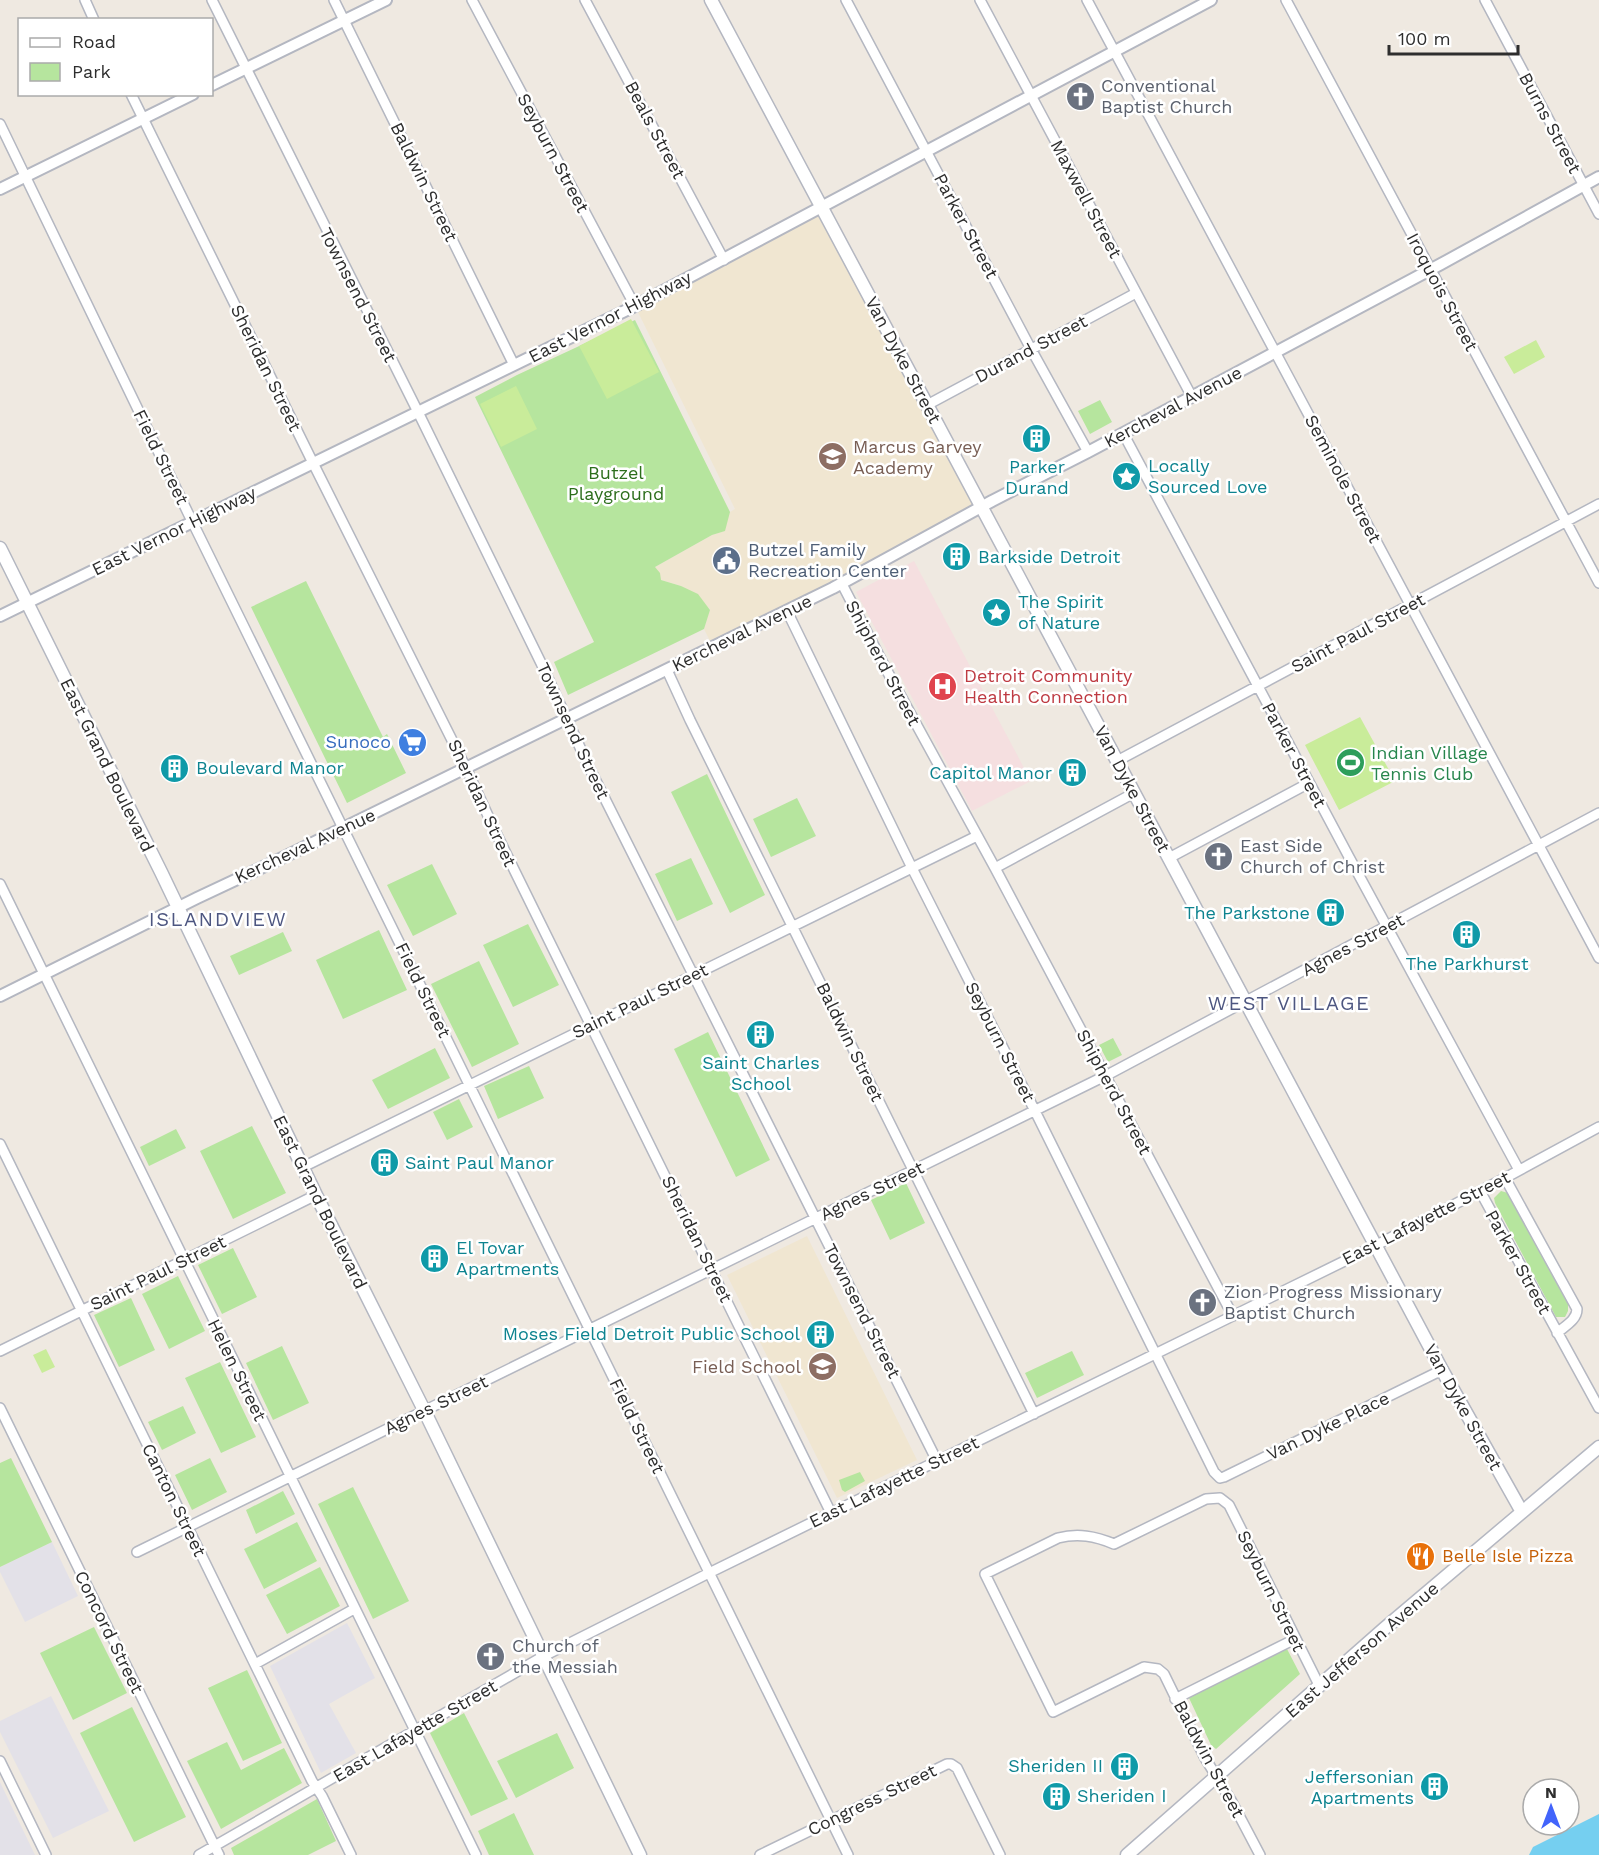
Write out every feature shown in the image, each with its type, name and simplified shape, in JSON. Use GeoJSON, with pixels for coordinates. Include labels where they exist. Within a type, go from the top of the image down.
{"type":"FeatureCollection","features":[{"type":"Feature","properties":{"kind":"main road","name":"Van Dyke Street"},"geometry":{"type":"LineString","coordinates":[[711,0],[1442,1370],[1522,1512]]}},
{"type":"Feature","properties":{"kind":"main road","name":"East Grand Boulevard"},"geometry":{"type":"LineString","coordinates":[[0,548],[640,1855]]}},
{"type":"Feature","properties":{"kind":"main road","name":"East Jefferson Avenue"},"geometry":{"type":"LineString","coordinates":[[1127,1855],[1385,1628],[1599,1447]]}},
{"type":"Feature","properties":{"kind":"street"},"geometry":{"type":"LineString","coordinates":[[85,0],[93,18]]}},
{"type":"Feature","properties":{"kind":"street","name":"Townsend Street"},"geometry":{"type":"LineString","coordinates":[[212,0],[418,412],[590,769],[937,1461]]}},
{"type":"Feature","properties":{"kind":"street","name":"Baldwin Street"},"geometry":{"type":"LineString","coordinates":[[334,0],[514,365]]}},
{"type":"Feature","properties":{"kind":"street"},"geometry":{"type":"LineString","coordinates":[[213,85],[387,0]]}},
{"type":"Feature","properties":{"kind":"street","name":"Seyburn Street"},"geometry":{"type":"LineString","coordinates":[[472,0],[635,306]]}},
{"type":"Feature","properties":{"kind":"street","name":"Beals Street"},"geometry":{"type":"LineString","coordinates":[[585,0],[724,260]]}},
{"type":"Feature","properties":{"kind":"street","name":"Parker Street"},"geometry":{"type":"LineString","coordinates":[[846,0],[1088,452]]}},
{"type":"Feature","properties":{"kind":"street","name":"Maxwell Street"},"geometry":{"type":"LineString","coordinates":[[980,0],[1192,397]]}},
{"type":"Feature","properties":{"kind":"street","name":"Seminole Street"},"geometry":{"type":"LineString","coordinates":[[1087,0],[1599,958]]}},
{"type":"Feature","properties":{"kind":"street","name":"East Vernor Highway"},"geometry":{"type":"LineString","coordinates":[[0,616],[635,306],[1211,0]]}},
{"type":"Feature","properties":{"kind":"street","name":"Iroquois Street"},"geometry":{"type":"LineString","coordinates":[[1286,0],[1599,583]]}},
{"type":"Feature","properties":{"kind":"street","name":"Burns Street"},"geometry":{"type":"LineString","coordinates":[[1485,0],[1599,214]]}},
{"type":"Feature","properties":{"kind":"street","name":"Sheridan Street"},"geometry":{"type":"LineString","coordinates":[[133,96],[466,768],[831,1513]]}},
{"type":"Feature","properties":{"kind":"street"},"geometry":{"type":"LineString","coordinates":[[0,189],[189,96]]}},
{"type":"Feature","properties":{"kind":"street","name":"Field Street"},"geometry":{"type":"LineString","coordinates":[[0,124],[848,1855]]}},
{"type":"Feature","properties":{"kind":"street","name":"Kercheval Avenue"},"geometry":{"type":"LineString","coordinates":[[0,996],[177,907],[344,828],[842,584],[982,506],[1192,397],[1599,177]]}},
{"type":"Feature","properties":{"kind":"street","name":"Durand Street"},"geometry":{"type":"LineString","coordinates":[[927,405],[1136,293]]}},
{"type":"Feature","properties":{"kind":"street","name":"Parker Street"},"geometry":{"type":"LineString","coordinates":[[1123,433],[1309,783],[1519,1170]]}},
{"type":"Feature","properties":{"kind":"street","name":"Saint Paul Street"},"geometry":{"type":"LineString","coordinates":[[1117,761],[1599,504]]}},
{"type":"Feature","properties":{"kind":"street","name":"Shipherd Street"},"geometry":{"type":"LineString","coordinates":[[842,584],[1233,1316]]}},
{"type":"Feature","properties":{"kind":"street","name":"Seyburn Street"},"geometry":{"type":"LineString","coordinates":[[787,611],[1214,1472]]}},
{"type":"Feature","properties":{"kind":"street","name":"Baldwin Street"},"geometry":{"type":"LineString","coordinates":[[667,670],[1034,1414]]}},
{"type":"Feature","properties":{"kind":"street"},"geometry":{"type":"LineString","coordinates":[[1169,858],[1309,783]]}},
{"type":"Feature","properties":{"kind":"street"},"geometry":{"type":"LineString","coordinates":[[995,867],[1134,793]]}},
{"type":"Feature","properties":{"kind":"street","name":"Agnes Street"},"geometry":{"type":"LineString","coordinates":[[137,1551],[1106,1076],[1599,813]]}},
{"type":"Feature","properties":{"kind":"street","name":"Saint Paul Street"},"geometry":{"type":"LineString","coordinates":[[303,1167],[977,836]]}},
{"type":"Feature","properties":{"kind":"street","name":"Helen Street"},"geometry":{"type":"LineString","coordinates":[[0,884],[476,1855]]}},
{"type":"Feature","properties":{"kind":"street","name":"East Lafayette Street"},"geometry":{"type":"LineString","coordinates":[[199,1855],[217,1850],[317,1788],[544,1656],[1376,1246],[1599,1127]]}},
{"type":"Feature","properties":{"kind":"street","name":"Canton Street"},"geometry":{"type":"LineString","coordinates":[[0,1144],[351,1855]]}},
{"type":"Feature","properties":{"kind":"street","name":"Parker Street"},"geometry":{"type":"LineString","coordinates":[[1505,1179],[1577,1309],[1572,1320],[1557,1333]]}},
{"type":"Feature","properties":{"kind":"street","name":"Parker Street"},"geometry":{"type":"LineString","coordinates":[[1480,1191],[1599,1408]]}},
{"type":"Feature","properties":{"kind":"street","name":"Saint Paul Street"},"geometry":{"type":"LineString","coordinates":[[0,1351],[316,1195]]}},
{"type":"Feature","properties":{"kind":"street","name":"Van Dyke Place"},"geometry":{"type":"LineString","coordinates":[[1214,1472],[1220,1478],[1224,1477],[1442,1370]]}},
{"type":"Feature","properties":{"kind":"street","name":"Concord Street"},"geometry":{"type":"LineString","coordinates":[[0,1408],[217,1850]]}},
{"type":"Feature","properties":{"kind":"street","name":"Seyburn Street"},"geometry":{"type":"LineString","coordinates":[[1154,1668],[1139,1669],[1053,1712],[985,1574],[1058,1538],[1096,1537],[1114,1544],[1206,1499],[1220,1498],[1229,1505],[1320,1687]]}},
{"type":"Feature","properties":{"kind":"street"},"geometry":{"type":"LineString","coordinates":[[255,1664],[354,1609]]}},
{"type":"Feature","properties":{"kind":"street"},"geometry":{"type":"LineString","coordinates":[[1176,1698],[1295,1639]]}},
{"type":"Feature","properties":{"kind":"street","name":"Baldwin Street"},"geometry":{"type":"LineString","coordinates":[[1154,1668],[1164,1674],[1216,1778],[1232,1802],[1260,1855]]}},
{"type":"Feature","properties":{"kind":"street"},"geometry":{"type":"LineString","coordinates":[[0,1761],[46,1855]]}},
{"type":"Feature","properties":{"kind":"street","name":"Congress Street"},"geometry":{"type":"LineString","coordinates":[[760,1855],[944,1765],[951,1764],[957,1768],[1000,1855]]}},
{"type":"Feature","properties":{"kind":"shaded area","name":"Marcus Garvey Academy"},"geometry":{"type":"Polygon","coordinates":[[[821,208],[982,506],[713,647],[704,629],[710,609],[681,586],[661,580],[655,567],[712,535],[724,531],[730,512],[735,509],[635,306],[821,208]]]}},
{"type":"Feature","properties":{"kind":"shaded area","name":"Detroit Community Health Connection"},"geometry":{"type":"Polygon","coordinates":[[[914,561],[1031,781],[972,811],[856,592],[914,561]]]}},
{"type":"Feature","properties":{"kind":"shaded area","name":"Field School"},"geometry":{"type":"Polygon","coordinates":[[[807,1236],[917,1460],[837,1498],[727,1275],[807,1236]]]}},
{"type":"Feature","properties":{"kind":"shaded area"},"geometry":{"type":"Polygon","coordinates":[[[52,1542],[78,1596],[25,1622],[0,1572],[0,1567],[52,1542]]]}},
{"type":"Feature","properties":{"kind":"shaded area"},"geometry":{"type":"Polygon","coordinates":[[[347,1623],[375,1678],[329,1704],[356,1753],[321,1773],[270,1666],[347,1623]]]}},
{"type":"Feature","properties":{"kind":"shaded area"},"geometry":{"type":"Polygon","coordinates":[[[51,1696],[109,1811],[53,1838],[0,1732],[0,1721],[51,1696]]]}},
{"type":"Feature","properties":{"kind":"shaded area"},"geometry":{"type":"Polygon","coordinates":[[[0,1782],[10,1803],[35,1855],[0,1855],[0,1782]]]}},
{"type":"Feature","properties":{"kind":"green space"},"geometry":{"type":"Polygon","coordinates":[[[631,319],[659,372],[607,399],[579,346],[631,319]]]}},
{"type":"Feature","properties":{"kind":"green space","name":"Butzel Playground"},"geometry":{"type":"Polygon","coordinates":[[[635,320],[730,512],[725,531],[712,535],[655,567],[660,573],[661,580],[698,594],[710,610],[704,629],[568,695],[554,662],[594,642],[475,397],[635,320]]]}},
{"type":"Feature","properties":{"kind":"green space"},"geometry":{"type":"Polygon","coordinates":[[[1536,340],[1545,357],[1514,374],[1504,357],[1536,340]]]}},
{"type":"Feature","properties":{"kind":"green space"},"geometry":{"type":"Polygon","coordinates":[[[516,386],[537,429],[501,447],[480,404],[516,386]]]}},
{"type":"Feature","properties":{"kind":"green space"},"geometry":{"type":"Polygon","coordinates":[[[1100,400],[1112,422],[1090,434],[1078,411],[1100,400]]]}},
{"type":"Feature","properties":{"kind":"green space"},"geometry":{"type":"Polygon","coordinates":[[[306,581],[383,737],[387,734],[406,773],[347,803],[251,607],[306,581]]]}},
{"type":"Feature","properties":{"kind":"green space","name":"Indian Village Tennis Club"},"geometry":{"type":"Polygon","coordinates":[[[1360,717],[1395,781],[1339,810],[1305,745],[1360,717]]]}},
{"type":"Feature","properties":{"kind":"green space"},"geometry":{"type":"Polygon","coordinates":[[[707,774],[765,895],[730,913],[671,792],[707,774]]]}},
{"type":"Feature","properties":{"kind":"green space"},"geometry":{"type":"Polygon","coordinates":[[[797,798],[816,836],[771,857],[753,819],[797,798]]]}},
{"type":"Feature","properties":{"kind":"green space"},"geometry":{"type":"Polygon","coordinates":[[[691,858],[713,904],[677,921],[655,874],[691,858]]]}},
{"type":"Feature","properties":{"kind":"green space"},"geometry":{"type":"Polygon","coordinates":[[[432,864],[457,914],[413,936],[387,885],[432,864]]]}},
{"type":"Feature","properties":{"kind":"green space"},"geometry":{"type":"Polygon","coordinates":[[[528,924],[559,985],[513,1007],[483,945],[528,924]]]}},
{"type":"Feature","properties":{"kind":"green space"},"geometry":{"type":"Polygon","coordinates":[[[379,930],[407,990],[343,1019],[316,960],[379,930]]]}},
{"type":"Feature","properties":{"kind":"green space"},"geometry":{"type":"Polygon","coordinates":[[[283,932],[292,951],[239,975],[230,956],[283,932]]]}},
{"type":"Feature","properties":{"kind":"green space"},"geometry":{"type":"Polygon","coordinates":[[[479,961],[519,1044],[472,1067],[431,984],[479,961]]]}},
{"type":"Feature","properties":{"kind":"green space"},"geometry":{"type":"Polygon","coordinates":[[[708,1032],[770,1160],[736,1177],[674,1049],[708,1032]]]}},
{"type":"Feature","properties":{"kind":"green space"},"geometry":{"type":"Polygon","coordinates":[[[1113,1038],[1122,1055],[1108,1062],[1099,1045],[1113,1038]]]}},
{"type":"Feature","properties":{"kind":"green space"},"geometry":{"type":"Polygon","coordinates":[[[435,1048],[450,1078],[388,1109],[372,1080],[435,1048]]]}},
{"type":"Feature","properties":{"kind":"green space"},"geometry":{"type":"Polygon","coordinates":[[[529,1066],[544,1098],[498,1119],[484,1086],[529,1066]]]}},
{"type":"Feature","properties":{"kind":"green space"},"geometry":{"type":"Polygon","coordinates":[[[459,1099],[473,1127],[447,1140],[433,1112],[459,1099]]]}},
{"type":"Feature","properties":{"kind":"green space"},"geometry":{"type":"Polygon","coordinates":[[[252,1126],[286,1193],[233,1219],[200,1151],[252,1126]]]}},
{"type":"Feature","properties":{"kind":"green space"},"geometry":{"type":"Polygon","coordinates":[[[176,1129],[186,1148],[149,1166],[140,1147],[176,1129]]]}},
{"type":"Feature","properties":{"kind":"green space"},"geometry":{"type":"Polygon","coordinates":[[[906,1183],[925,1223],[890,1240],[871,1200],[906,1183]]]}},
{"type":"Feature","properties":{"kind":"green space"},"geometry":{"type":"Polygon","coordinates":[[[1501,1191],[1508,1193],[1568,1304],[1565,1317],[1556,1317],[1495,1203],[1494,1198],[1501,1191]]]}},
{"type":"Feature","properties":{"kind":"green space"},"geometry":{"type":"Polygon","coordinates":[[[233,1248],[257,1297],[222,1314],[198,1265],[233,1248]]]}},
{"type":"Feature","properties":{"kind":"green space"},"geometry":{"type":"Polygon","coordinates":[[[178,1276],[205,1331],[169,1349],[142,1294],[178,1276]]]}},
{"type":"Feature","properties":{"kind":"green space"},"geometry":{"type":"Polygon","coordinates":[[[131,1298],[155,1350],[119,1367],[94,1315],[131,1298]]]}},
{"type":"Feature","properties":{"kind":"green space"},"geometry":{"type":"Polygon","coordinates":[[[282,1346],[309,1403],[273,1420],[246,1363],[282,1346]]]}},
{"type":"Feature","properties":{"kind":"green space"},"geometry":{"type":"Polygon","coordinates":[[[46,1349],[55,1367],[42,1373],[33,1355],[46,1349]]]}},
{"type":"Feature","properties":{"kind":"green space"},"geometry":{"type":"Polygon","coordinates":[[[1072,1351],[1084,1375],[1037,1398],[1025,1373],[1072,1351]]]}},
{"type":"Feature","properties":{"kind":"green space"},"geometry":{"type":"Polygon","coordinates":[[[220,1362],[256,1437],[221,1453],[185,1378],[220,1362]]]}},
{"type":"Feature","properties":{"kind":"green space"},"geometry":{"type":"Polygon","coordinates":[[[183,1406],[196,1433],[162,1450],[148,1422],[183,1406]]]}},
{"type":"Feature","properties":{"kind":"green space"},"geometry":{"type":"Polygon","coordinates":[[[11,1458],[52,1542],[0,1567],[0,1463],[11,1458]]]}},
{"type":"Feature","properties":{"kind":"green space"},"geometry":{"type":"Polygon","coordinates":[[[210,1458],[227,1492],[192,1510],[175,1475],[210,1458]]]}},
{"type":"Feature","properties":{"kind":"green space"},"geometry":{"type":"Polygon","coordinates":[[[860,1472],[865,1481],[845,1492],[842,1490],[839,1480],[860,1472]]]}},
{"type":"Feature","properties":{"kind":"green space"},"geometry":{"type":"Polygon","coordinates":[[[353,1487],[409,1601],[373,1619],[318,1504],[353,1487]]]}},
{"type":"Feature","properties":{"kind":"green space"},"geometry":{"type":"Polygon","coordinates":[[[283,1491],[295,1514],[256,1534],[246,1510],[283,1491]]]}},
{"type":"Feature","properties":{"kind":"green space"},"geometry":{"type":"Polygon","coordinates":[[[297,1522],[317,1561],[264,1589],[244,1549],[297,1522]]]}},
{"type":"Feature","properties":{"kind":"green space"},"geometry":{"type":"Polygon","coordinates":[[[320,1567],[340,1606],[287,1634],[266,1595],[320,1567]]]}},
{"type":"Feature","properties":{"kind":"green space"},"geometry":{"type":"Polygon","coordinates":[[[94,1627],[127,1693],[73,1720],[40,1653],[94,1627]]]}},
{"type":"Feature","properties":{"kind":"green space"},"geometry":{"type":"Polygon","coordinates":[[[1287,1649],[1300,1674],[1216,1749],[1211,1745],[1189,1698],[1287,1649]]]}},
{"type":"Feature","properties":{"kind":"green space"},"geometry":{"type":"Polygon","coordinates":[[[247,1670],[282,1743],[243,1761],[208,1688],[247,1670]]]}},
{"type":"Feature","properties":{"kind":"green space"},"geometry":{"type":"Polygon","coordinates":[[[132,1707],[186,1817],[134,1842],[80,1733],[132,1707]]]}},
{"type":"Feature","properties":{"kind":"green space"},"geometry":{"type":"Polygon","coordinates":[[[464,1713],[508,1799],[471,1816],[430,1733],[464,1713]]]}},
{"type":"Feature","properties":{"kind":"green space"},"geometry":{"type":"Polygon","coordinates":[[[557,1733],[574,1768],[516,1798],[497,1761],[557,1733]]]}},
{"type":"Feature","properties":{"kind":"green space"},"geometry":{"type":"Polygon","coordinates":[[[227,1742],[241,1770],[284,1748],[302,1783],[221,1829],[187,1761],[227,1742]]]}},
{"type":"Feature","properties":{"kind":"green space"},"geometry":{"type":"Polygon","coordinates":[[[317,1799],[336,1841],[308,1855],[234,1855],[231,1848],[317,1799]]]}},
{"type":"Feature","properties":{"kind":"green space"},"geometry":{"type":"Polygon","coordinates":[[[514,1813],[534,1855],[489,1855],[478,1831],[514,1813]]]}},
{"type":"Feature","properties":{"kind":"water"},"geometry":{"type":"Polygon","coordinates":[[[1599,1814],[1599,1855],[1529,1855],[1533,1847],[1553,1837],[1581,1837],[1581,1823],[1599,1814]]]}},
{"type":"Feature","properties":{"kind":"place","name":"Conventional Baptist Church"},"geometry":{"type":"Point","coordinates":[1080,96]}},
{"type":"Feature","properties":{"kind":"place","name":"Parker Durand"},"geometry":{"type":"Point","coordinates":[1037,438]}},
{"type":"Feature","properties":{"kind":"place","name":"Marcus Garvey Academy"},"geometry":{"type":"Point","coordinates":[832,457]}},
{"type":"Feature","properties":{"kind":"place","name":"Locally Sourced Love"},"geometry":{"type":"Point","coordinates":[1127,476]}},
{"type":"Feature","properties":{"kind":"place","name":"Barkside Detroit"},"geometry":{"type":"Point","coordinates":[957,557]}},
{"type":"Feature","properties":{"kind":"place","name":"Butzel Family Recreation Center"},"geometry":{"type":"Point","coordinates":[727,560]}},
{"type":"Feature","properties":{"kind":"place","name":"The Spirit of Nature"},"geometry":{"type":"Point","coordinates":[997,612]}},
{"type":"Feature","properties":{"kind":"place","name":"Detroit Community Health Connection"},"geometry":{"type":"Point","coordinates":[943,686]}},
{"type":"Feature","properties":{"kind":"place","name":"Sunoco"},"geometry":{"type":"Point","coordinates":[412,742]}},
{"type":"Feature","properties":{"kind":"place","name":"Indian Village Tennis Club"},"geometry":{"type":"Point","coordinates":[1350,763]}},
{"type":"Feature","properties":{"kind":"place","name":"Boulevard Manor"},"geometry":{"type":"Point","coordinates":[175,768]}},
{"type":"Feature","properties":{"kind":"place","name":"Capitol Manor"},"geometry":{"type":"Point","coordinates":[1073,773]}},
{"type":"Feature","properties":{"kind":"place","name":"East Side Church of Christ"},"geometry":{"type":"Point","coordinates":[1219,856]}},
{"type":"Feature","properties":{"kind":"place","name":"The Parkstone"},"geometry":{"type":"Point","coordinates":[1331,913]}},
{"type":"Feature","properties":{"kind":"place","name":"The Parkhurst"},"geometry":{"type":"Point","coordinates":[1467,935]}},
{"type":"Feature","properties":{"kind":"place","name":"Saint Charles School"},"geometry":{"type":"Point","coordinates":[761,1034]}},
{"type":"Feature","properties":{"kind":"place","name":"Saint Paul Manor"},"geometry":{"type":"Point","coordinates":[384,1163]}},
{"type":"Feature","properties":{"kind":"place","name":"El Tovar Apartments"},"geometry":{"type":"Point","coordinates":[435,1258]}},
{"type":"Feature","properties":{"kind":"place","name":"Zion Progress Missionary Baptist Church"},"geometry":{"type":"Point","coordinates":[1203,1302]}},
{"type":"Feature","properties":{"kind":"place","name":"Moses Field Detroit Public School"},"geometry":{"type":"Point","coordinates":[821,1334]}},
{"type":"Feature","properties":{"kind":"place","name":"Field School"},"geometry":{"type":"Point","coordinates":[822,1367]}},
{"type":"Feature","properties":{"kind":"place","name":"Belle Isle Pizza"},"geometry":{"type":"Point","coordinates":[1421,1556]}},
{"type":"Feature","properties":{"kind":"place","name":"Church of the Messiah"},"geometry":{"type":"Point","coordinates":[491,1656]}},
{"type":"Feature","properties":{"kind":"place","name":"Sheriden II"},"geometry":{"type":"Point","coordinates":[1124,1766]}},
{"type":"Feature","properties":{"kind":"place","name":"Jeffersonian Apartments"},"geometry":{"type":"Point","coordinates":[1435,1787]}},
{"type":"Feature","properties":{"kind":"place","name":"Sheriden I"},"geometry":{"type":"Point","coordinates":[1056,1796]}},
{"type":"Feature","properties":{"kind":"district","name":"ISLANDVIEW"},"geometry":{"type":"Point","coordinates":[218,919]}},
{"type":"Feature","properties":{"kind":"district","name":"WEST VILLAGE"},"geometry":{"type":"Point","coordinates":[1289,1003]}}]}
